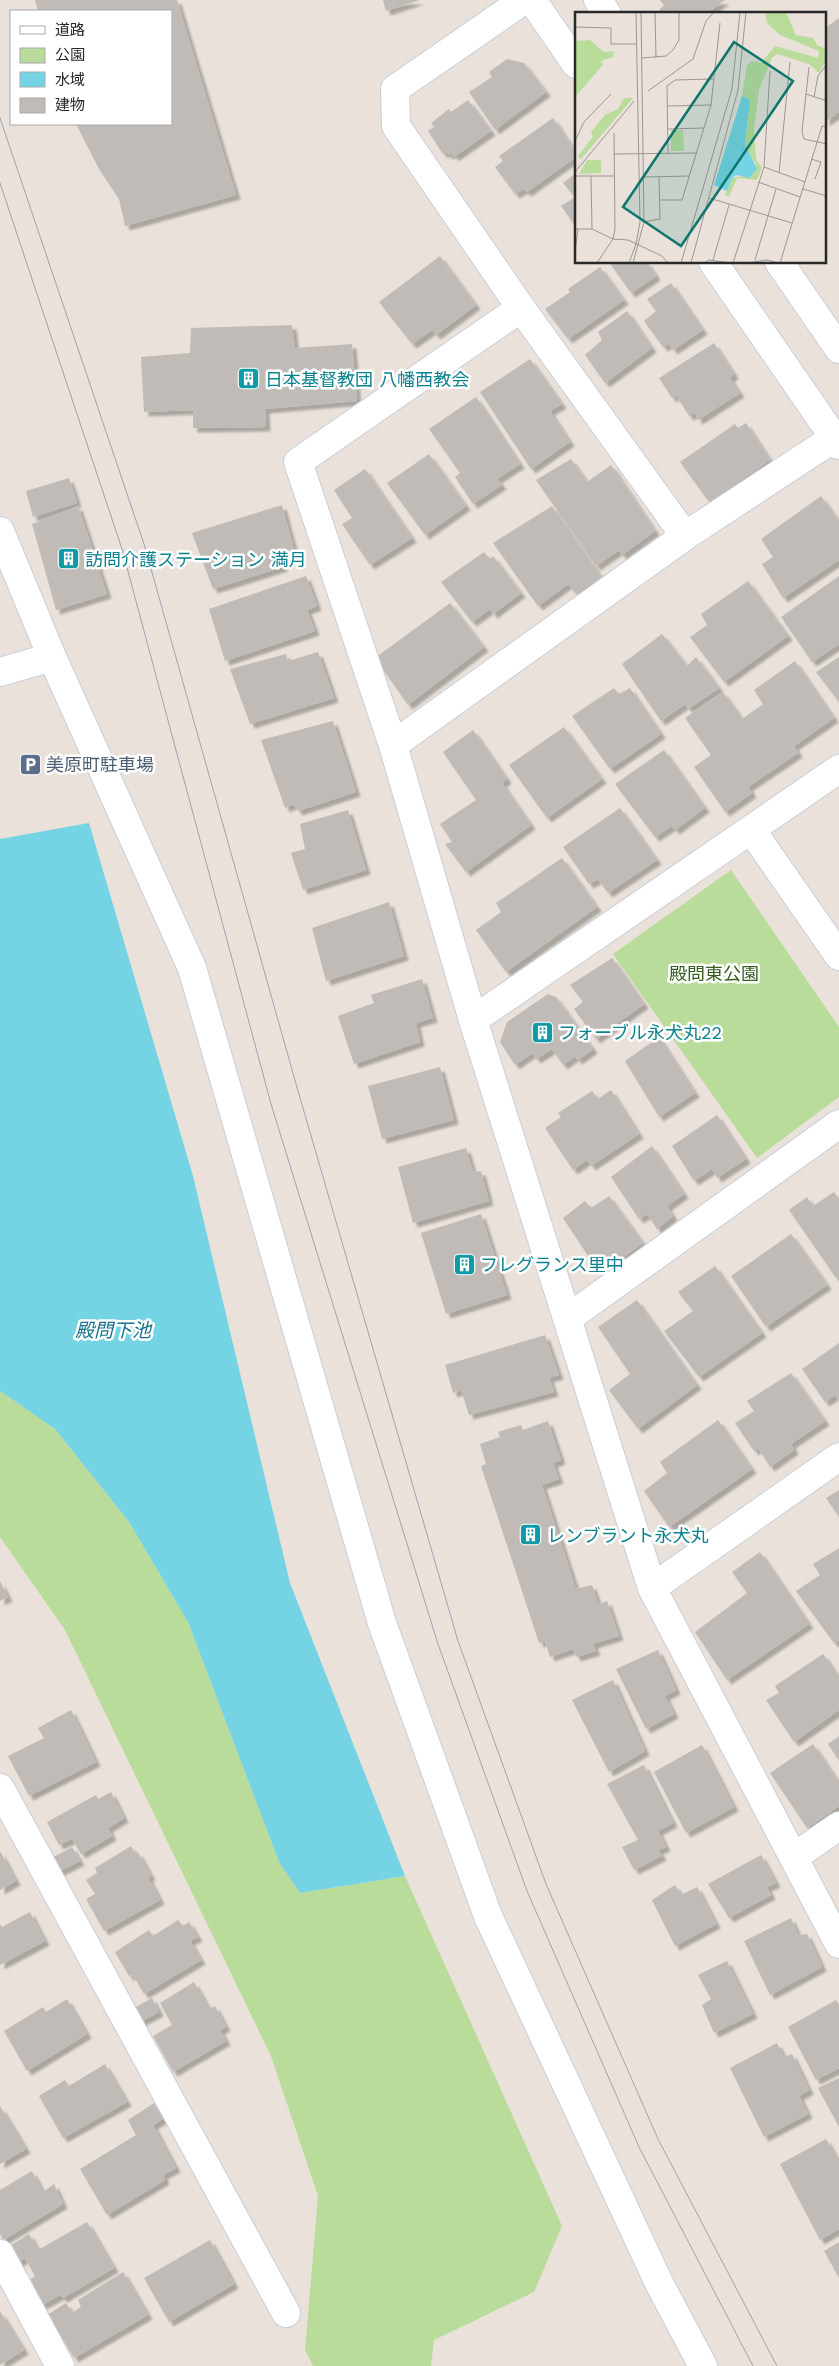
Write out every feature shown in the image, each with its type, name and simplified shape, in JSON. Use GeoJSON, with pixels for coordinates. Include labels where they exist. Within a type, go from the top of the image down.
{"type":"FeatureCollection","features":[{"type":"Feature","properties":{"kind":"street"},"geometry":{"type":"LineString","coordinates":[[524,0],[395,89],[396,126],[521,308],[685,536]]}},
{"type":"Feature","properties":{"kind":"street"},"geometry":{"type":"LineString","coordinates":[[532,0],[575,63]]}},
{"type":"Feature","properties":{"kind":"street"},"geometry":{"type":"LineString","coordinates":[[598,0],[606,12]]}},
{"type":"Feature","properties":{"kind":"street"},"geometry":{"type":"LineString","coordinates":[[392,745],[685,536],[836,442],[714,264]]}},
{"type":"Feature","properties":{"kind":"street"},"geometry":{"type":"LineString","coordinates":[[780,264],[839,349]]}},
{"type":"Feature","properties":{"kind":"street"},"geometry":{"type":"LineString","coordinates":[[521,308],[298,462],[392,745],[474,1020],[652,1588],[839,1944]]}},
{"type":"Feature","properties":{"kind":"street"},"geometry":{"type":"LineString","coordinates":[[0,531],[52,657],[192,968],[382,1623],[488,1916],[659,2283],[704,2366]]}},
{"type":"Feature","properties":{"kind":"street"},"geometry":{"type":"LineString","coordinates":[[0,672],[52,657]]}},
{"type":"Feature","properties":{"kind":"street"},"geometry":{"type":"LineString","coordinates":[[474,1020],[752,831],[839,769]]}},
{"type":"Feature","properties":{"kind":"street"},"geometry":{"type":"LineString","coordinates":[[752,831],[839,956]]}},
{"type":"Feature","properties":{"kind":"street"},"geometry":{"type":"LineString","coordinates":[[568,1318],[839,1124]]}},
{"type":"Feature","properties":{"kind":"street"},"geometry":{"type":"LineString","coordinates":[[652,1588],[839,1457]]}},
{"type":"Feature","properties":{"kind":"street"},"geometry":{"type":"LineString","coordinates":[[0,1788],[286,2313]]}},
{"type":"Feature","properties":{"kind":"street"},"geometry":{"type":"LineString","coordinates":[[794,1857],[839,1826]]}},
{"type":"Feature","properties":{"kind":"street"},"geometry":{"type":"LineString","coordinates":[[0,2254],[60,2366]]}},
{"type":"Feature","properties":{"kind":"green space","name":"殿問東公園"},"geometry":{"type":"Polygon","coordinates":[[[731,870],[839,1027],[839,1097],[757,1158],[613,954],[731,870]]]}},
{"type":"Feature","properties":{"kind":"green space"},"geometry":{"type":"Polygon","coordinates":[[[0,1391],[55,1429],[129,1522],[188,1622],[279,1862],[300,1893],[405,1876],[562,2226],[534,2292],[434,2340],[431,2366],[313,2366],[305,2350],[318,2196],[271,2056],[65,1630],[0,1537],[0,1391]]]}},
{"type":"Feature","properties":{"kind":"water","name":"殿問下池"},"geometry":{"type":"Polygon","coordinates":[[[89,823],[193,1176],[290,1583],[405,1876],[300,1893],[279,1862],[188,1622],[129,1522],[55,1429],[0,1391],[0,839],[89,823]]]}},
{"type":"Feature","properties":{"kind":"building"},"geometry":{"type":"Polygon","coordinates":[[[35,0],[177,0],[236,195],[125,226],[119,199],[99,169],[77,125],[172,125],[172,10],[38,10],[35,0]]]}},
{"type":"Feature","properties":{"kind":"building"},"geometry":{"type":"Polygon","coordinates":[[[383,0],[420,0],[386,11],[383,0]]]}},
{"type":"Feature","properties":{"kind":"building"},"geometry":{"type":"Polygon","coordinates":[[[660,0],[725,0],[709,12],[658,12],[664,5],[660,0]]]}},
{"type":"Feature","properties":{"kind":"building"},"geometry":{"type":"Polygon","coordinates":[[[839,18],[839,112],[826,121],[826,27],[839,18]]]}},
{"type":"Feature","properties":{"kind":"building"},"geometry":{"type":"Polygon","coordinates":[[[507,59],[524,63],[546,92],[495,130],[469,92],[492,77],[489,72],[507,59]]]}},
{"type":"Feature","properties":{"kind":"building"},"geometry":{"type":"Polygon","coordinates":[[[468,100],[491,131],[454,157],[452,153],[449,155],[446,152],[443,154],[428,131],[434,127],[431,123],[449,109],[451,112],[468,100]]]}},
{"type":"Feature","properties":{"kind":"building"},"geometry":{"type":"Polygon","coordinates":[[[553,118],[575,151],[575,158],[527,192],[524,189],[515,194],[495,167],[503,161],[499,156],[553,118]]]}},
{"type":"Feature","properties":{"kind":"building"},"geometry":{"type":"Polygon","coordinates":[[[575,174],[575,197],[563,183],[575,174]]]}},
{"type":"Feature","properties":{"kind":"building"},"geometry":{"type":"Polygon","coordinates":[[[575,197],[575,226],[561,206],[575,197]]]}},
{"type":"Feature","properties":{"kind":"building"},"geometry":{"type":"Polygon","coordinates":[[[440,256],[476,305],[436,335],[432,330],[412,344],[379,302],[440,256]]]}},
{"type":"Feature","properties":{"kind":"building"},"geometry":{"type":"Polygon","coordinates":[[[610,264],[648,264],[656,276],[631,293],[610,264]]]}},
{"type":"Feature","properties":{"kind":"building"},"geometry":{"type":"Polygon","coordinates":[[[600,267],[624,300],[568,339],[545,309],[570,292],[568,289],[600,267]]]}},
{"type":"Feature","properties":{"kind":"building"},"geometry":{"type":"Polygon","coordinates":[[[671,283],[703,330],[673,350],[669,344],[663,347],[644,321],[656,311],[647,299],[671,283]]]}},
{"type":"Feature","properties":{"kind":"building"},"geometry":{"type":"Polygon","coordinates":[[[627,311],[652,348],[605,383],[585,355],[602,340],[598,332],[627,311]]]}},
{"type":"Feature","properties":{"kind":"building","name":"日本基督教団 八幡西教会"},"geometry":{"type":"Polygon","coordinates":[[[292,325],[295,348],[352,344],[357,401],[265,409],[266,427],[193,428],[193,410],[144,412],[141,357],[190,353],[191,328],[292,325]]]}},
{"type":"Feature","properties":{"kind":"building"},"geometry":{"type":"Polygon","coordinates":[[[714,343],[734,374],[730,378],[740,393],[698,420],[695,413],[689,416],[676,395],[672,398],[659,378],[714,343]]]}},
{"type":"Feature","properties":{"kind":"building"},"geometry":{"type":"Polygon","coordinates":[[[530,359],[562,404],[550,411],[570,442],[531,469],[480,392],[530,359]]]}},
{"type":"Feature","properties":{"kind":"building"},"geometry":{"type":"Polygon","coordinates":[[[476,397],[520,464],[497,479],[502,485],[473,504],[455,477],[460,473],[429,429],[476,397]]]}},
{"type":"Feature","properties":{"kind":"building"},"geometry":{"type":"Polygon","coordinates":[[[746,423],[770,460],[709,502],[680,462],[735,424],[738,428],[746,423]]]}},
{"type":"Feature","properties":{"kind":"building"},"geometry":{"type":"Polygon","coordinates":[[[429,454],[466,506],[425,535],[387,483],[429,454]]]}},
{"type":"Feature","properties":{"kind":"building"},"geometry":{"type":"Polygon","coordinates":[[[571,459],[587,482],[611,465],[655,531],[622,555],[619,550],[596,566],[536,480],[571,459]]]}},
{"type":"Feature","properties":{"kind":"building"},"geometry":{"type":"Polygon","coordinates":[[[365,469],[412,538],[370,565],[342,524],[352,518],[334,490],[365,469]]]}},
{"type":"Feature","properties":{"kind":"building"},"geometry":{"type":"Polygon","coordinates":[[[69,478],[77,503],[33,517],[26,491],[69,478]]]}},
{"type":"Feature","properties":{"kind":"building"},"geometry":{"type":"Polygon","coordinates":[[[821,496],[839,522],[839,560],[783,598],[762,564],[773,557],[761,539],[821,496]]]}},
{"type":"Feature","properties":{"kind":"building"},"geometry":{"type":"Polygon","coordinates":[[[282,505],[295,553],[279,556],[283,567],[213,589],[192,533],[282,505]]]}},
{"type":"Feature","properties":{"kind":"building","name":"訪問介護ステーション 満月"},"geometry":{"type":"Polygon","coordinates":[[[78,506],[107,594],[56,610],[32,524],[78,506]]]}},
{"type":"Feature","properties":{"kind":"building"},"geometry":{"type":"Polygon","coordinates":[[[552,506],[601,577],[576,594],[568,584],[538,606],[493,543],[552,506]]]}},
{"type":"Feature","properties":{"kind":"building"},"geometry":{"type":"Polygon","coordinates":[[[484,552],[490,559],[493,556],[521,593],[493,614],[490,609],[472,622],[441,582],[484,552]]]}},
{"type":"Feature","properties":{"kind":"building"},"geometry":{"type":"Polygon","coordinates":[[[306,576],[317,606],[307,610],[315,631],[225,661],[209,609],[306,576]]]}},
{"type":"Feature","properties":{"kind":"building"},"geometry":{"type":"Polygon","coordinates":[[[839,576],[839,644],[812,662],[781,617],[839,576]]]}},
{"type":"Feature","properties":{"kind":"building"},"geometry":{"type":"Polygon","coordinates":[[[748,581],[788,636],[724,682],[690,637],[707,625],[701,614],[748,581]]]}},
{"type":"Feature","properties":{"kind":"building"},"geometry":{"type":"Polygon","coordinates":[[[450,603],[484,647],[408,705],[375,658],[450,603]]]}},
{"type":"Feature","properties":{"kind":"building"},"geometry":{"type":"Polygon","coordinates":[[[662,634],[687,666],[696,657],[719,688],[688,709],[685,704],[661,721],[622,664],[662,634]]]}},
{"type":"Feature","properties":{"kind":"building"},"geometry":{"type":"Polygon","coordinates":[[[318,652],[334,698],[250,724],[230,669],[286,654],[288,661],[318,652]]]}},
{"type":"Feature","properties":{"kind":"building"},"geometry":{"type":"Polygon","coordinates":[[[839,657],[839,702],[816,672],[839,657]]]}},
{"type":"Feature","properties":{"kind":"building"},"geometry":{"type":"Polygon","coordinates":[[[795,661],[834,718],[794,746],[798,753],[748,787],[752,793],[725,812],[694,767],[711,755],[685,718],[723,692],[742,719],[763,704],[754,690],[795,661]]]}},
{"type":"Feature","properties":{"kind":"building"},"geometry":{"type":"Polygon","coordinates":[[[614,688],[619,694],[630,688],[661,734],[610,769],[572,716],[614,688]]]}},
{"type":"Feature","properties":{"kind":"building"},"geometry":{"type":"Polygon","coordinates":[[[333,721],[356,792],[298,811],[294,804],[285,808],[261,740],[333,721]]]}},
{"type":"Feature","properties":{"kind":"building"},"geometry":{"type":"Polygon","coordinates":[[[564,727],[602,779],[547,818],[509,765],[564,727]]]}},
{"type":"Feature","properties":{"kind":"building"},"geometry":{"type":"Polygon","coordinates":[[[473,730],[507,779],[502,783],[531,825],[466,872],[445,844],[452,842],[440,824],[476,800],[443,752],[473,730]]]}},
{"type":"Feature","properties":{"kind":"building"},"geometry":{"type":"Polygon","coordinates":[[[664,750],[705,808],[675,830],[672,826],[655,837],[615,784],[664,750]]]}},
{"type":"Feature","properties":{"kind":"building"},"geometry":{"type":"Polygon","coordinates":[[[620,808],[657,860],[608,893],[598,879],[589,884],[563,847],[620,808]]]}},
{"type":"Feature","properties":{"kind":"building"},"geometry":{"type":"Polygon","coordinates":[[[348,810],[366,870],[303,890],[291,853],[305,849],[300,824],[348,810]]]}},
{"type":"Feature","properties":{"kind":"building"},"geometry":{"type":"Polygon","coordinates":[[[562,858],[597,907],[506,972],[476,930],[501,912],[496,903],[562,858]]]}},
{"type":"Feature","properties":{"kind":"building"},"geometry":{"type":"Polygon","coordinates":[[[389,902],[404,956],[326,981],[312,928],[389,902]]]}},
{"type":"Feature","properties":{"kind":"building"},"geometry":{"type":"Polygon","coordinates":[[[612,958],[644,1004],[596,1039],[574,1009],[583,1002],[570,985],[612,958]]]}},
{"type":"Feature","properties":{"kind":"building"},"geometry":{"type":"Polygon","coordinates":[[[422,979],[433,1018],[416,1023],[420,1042],[354,1064],[338,1016],[374,1003],[371,995],[422,979]]]}},
{"type":"Feature","properties":{"kind":"building","name":"フォーブル永犬丸22"},"geometry":{"type":"Polygon","coordinates":[[[548,994],[556,997],[593,1049],[578,1060],[575,1056],[563,1065],[552,1049],[536,1059],[532,1053],[515,1065],[500,1042],[507,1022],[548,994]]]}},
{"type":"Feature","properties":{"kind":"building"},"geometry":{"type":"Polygon","coordinates":[[[659,1037],[695,1093],[659,1117],[625,1061],[659,1037]]]}},
{"type":"Feature","properties":{"kind":"building"},"geometry":{"type":"Polygon","coordinates":[[[440,1067],[454,1120],[382,1139],[368,1086],[440,1067]]]}},
{"type":"Feature","properties":{"kind":"building"},"geometry":{"type":"Polygon","coordinates":[[[611,1090],[639,1134],[591,1166],[587,1160],[573,1170],[545,1128],[561,1117],[558,1113],[592,1091],[598,1099],[611,1090]]]}},
{"type":"Feature","properties":{"kind":"building"},"geometry":{"type":"Polygon","coordinates":[[[717,1115],[746,1159],[717,1178],[712,1169],[694,1181],[672,1146],[717,1115]]]}},
{"type":"Feature","properties":{"kind":"building"},"geometry":{"type":"Polygon","coordinates":[[[652,1146],[684,1194],[667,1206],[673,1216],[657,1229],[647,1214],[639,1219],[611,1177],[652,1146]]]}},
{"type":"Feature","properties":{"kind":"building"},"geometry":{"type":"Polygon","coordinates":[[[466,1148],[473,1172],[481,1171],[489,1201],[413,1223],[398,1167],[466,1148]]]}},
{"type":"Feature","properties":{"kind":"building"},"geometry":{"type":"Polygon","coordinates":[[[834,1192],[839,1199],[839,1276],[836,1278],[789,1210],[807,1197],[813,1206],[834,1192]]]}},
{"type":"Feature","properties":{"kind":"building"},"geometry":{"type":"Polygon","coordinates":[[[609,1196],[643,1243],[618,1261],[613,1253],[595,1266],[563,1218],[585,1201],[591,1208],[609,1196]]]}},
{"type":"Feature","properties":{"kind":"building","name":"フレグランス里中"},"geometry":{"type":"Polygon","coordinates":[[[481,1214],[507,1295],[446,1314],[421,1233],[481,1214]]]}},
{"type":"Feature","properties":{"kind":"building"},"geometry":{"type":"Polygon","coordinates":[[[791,1234],[827,1285],[766,1327],[731,1276],[791,1234]]]}},
{"type":"Feature","properties":{"kind":"building"},"geometry":{"type":"Polygon","coordinates":[[[715,1266],[762,1333],[699,1377],[664,1331],[693,1311],[678,1292],[715,1266]]]}},
{"type":"Feature","properties":{"kind":"building"},"geometry":{"type":"Polygon","coordinates":[[[637,1300],[697,1385],[638,1429],[609,1390],[630,1374],[598,1327],[637,1300]]]}},
{"type":"Feature","properties":{"kind":"building"},"geometry":{"type":"Polygon","coordinates":[[[545,1335],[559,1375],[549,1378],[554,1392],[469,1415],[461,1390],[453,1393],[445,1365],[545,1335]]]}},
{"type":"Feature","properties":{"kind":"building"},"geometry":{"type":"Polygon","coordinates":[[[839,1343],[839,1401],[835,1395],[825,1402],[802,1369],[839,1343]]]}},
{"type":"Feature","properties":{"kind":"building"},"geometry":{"type":"Polygon","coordinates":[[[791,1373],[825,1421],[791,1444],[794,1450],[770,1467],[758,1448],[754,1451],[735,1423],[754,1411],[747,1401],[791,1373]]]}},
{"type":"Feature","properties":{"kind":"building"},"geometry":{"type":"Polygon","coordinates":[[[718,1420],[752,1469],[669,1527],[644,1491],[667,1473],[660,1462],[718,1420]]]}},
{"type":"Feature","properties":{"kind":"building","name":"レンブラント永犬丸"},"geometry":{"type":"Polygon","coordinates":[[[548,1421],[561,1460],[553,1463],[559,1479],[542,1485],[576,1589],[592,1585],[598,1604],[607,1601],[619,1636],[593,1644],[596,1651],[576,1657],[573,1649],[550,1657],[545,1641],[539,1643],[481,1466],[486,1464],[480,1444],[500,1437],[498,1432],[521,1425],[523,1430],[548,1421]]]}},
{"type":"Feature","properties":{"kind":"building"},"geometry":{"type":"Polygon","coordinates":[[[839,1490],[839,1517],[826,1498],[839,1490]]]}},
{"type":"Feature","properties":{"kind":"building"},"geometry":{"type":"Polygon","coordinates":[[[839,1548],[839,1640],[834,1643],[796,1591],[820,1575],[813,1564],[839,1548]]]}},
{"type":"Feature","properties":{"kind":"building"},"geometry":{"type":"Polygon","coordinates":[[[760,1552],[809,1624],[727,1680],[695,1632],[747,1593],[732,1572],[760,1552]]]}},
{"type":"Feature","properties":{"kind":"building"},"geometry":{"type":"Polygon","coordinates":[[[0,1581],[8,1597],[0,1601],[0,1581]]]}},
{"type":"Feature","properties":{"kind":"building"},"geometry":{"type":"Polygon","coordinates":[[[658,1650],[676,1690],[665,1696],[674,1714],[646,1729],[616,1669],[658,1650]]]}},
{"type":"Feature","properties":{"kind":"building"},"geometry":{"type":"Polygon","coordinates":[[[823,1654],[839,1677],[839,1710],[794,1742],[766,1700],[779,1693],[775,1686],[823,1654]]]}},
{"type":"Feature","properties":{"kind":"building"},"geometry":{"type":"Polygon","coordinates":[[[613,1680],[645,1751],[609,1772],[572,1700],[613,1680]]]}},
{"type":"Feature","properties":{"kind":"building"},"geometry":{"type":"Polygon","coordinates":[[[71,1710],[96,1762],[29,1796],[8,1756],[44,1738],[38,1728],[71,1710]]]}},
{"type":"Feature","properties":{"kind":"building"},"geometry":{"type":"Polygon","coordinates":[[[839,1736],[839,1761],[828,1744],[839,1736]]]}},
{"type":"Feature","properties":{"kind":"building"},"geometry":{"type":"Polygon","coordinates":[[[813,1744],[839,1783],[839,1806],[807,1828],[770,1773],[813,1744]]]}},
{"type":"Feature","properties":{"kind":"building"},"geometry":{"type":"Polygon","coordinates":[[[702,1745],[734,1807],[686,1833],[654,1772],[702,1745]]]}},
{"type":"Feature","properties":{"kind":"building"},"geometry":{"type":"Polygon","coordinates":[[[644,1765],[673,1823],[658,1831],[666,1847],[658,1850],[662,1856],[634,1870],[622,1847],[638,1840],[607,1784],[644,1765]]]}},
{"type":"Feature","properties":{"kind":"building"},"geometry":{"type":"Polygon","coordinates":[[[111,1792],[124,1818],[108,1828],[112,1836],[81,1854],[72,1839],[59,1845],[47,1822],[96,1795],[98,1799],[111,1792]]]}},
{"type":"Feature","properties":{"kind":"building"},"geometry":{"type":"Polygon","coordinates":[[[131,1846],[135,1854],[138,1852],[151,1876],[148,1877],[160,1900],[104,1931],[86,1899],[95,1894],[86,1880],[97,1873],[95,1868],[131,1846]]]}},
{"type":"Feature","properties":{"kind":"building"},"geometry":{"type":"Polygon","coordinates":[[[72,1847],[80,1861],[56,1873],[50,1859],[72,1847]]]}},
{"type":"Feature","properties":{"kind":"building"},"geometry":{"type":"Polygon","coordinates":[[[0,1851],[16,1881],[0,1890],[0,1851]]]}},
{"type":"Feature","properties":{"kind":"building"},"geometry":{"type":"Polygon","coordinates":[[[761,1855],[776,1883],[767,1887],[771,1895],[729,1918],[708,1884],[761,1855]]]}},
{"type":"Feature","properties":{"kind":"building"},"geometry":{"type":"Polygon","coordinates":[[[675,1885],[681,1895],[697,1887],[716,1924],[675,1946],[652,1900],[675,1885]]]}},
{"type":"Feature","properties":{"kind":"building"},"geometry":{"type":"Polygon","coordinates":[[[30,1912],[45,1941],[0,1965],[0,1924],[2,1927],[30,1912]]]}},
{"type":"Feature","properties":{"kind":"building"},"geometry":{"type":"Polygon","coordinates":[[[791,1918],[798,1935],[807,1934],[822,1967],[770,1995],[744,1941],[791,1918]]]}},
{"type":"Feature","properties":{"kind":"building"},"geometry":{"type":"Polygon","coordinates":[[[178,1920],[183,1926],[189,1922],[198,1937],[190,1941],[201,1960],[144,1994],[133,1975],[129,1976],[115,1952],[149,1930],[153,1936],[178,1920]]]}},
{"type":"Feature","properties":{"kind":"building"},"geometry":{"type":"Polygon","coordinates":[[[727,1961],[753,2014],[714,2033],[702,2005],[711,1999],[698,1975],[727,1961]]]}},
{"type":"Feature","properties":{"kind":"building"},"geometry":{"type":"Polygon","coordinates":[[[194,1982],[209,2009],[215,2006],[226,2027],[220,2030],[226,2041],[173,2072],[153,2036],[172,2025],[160,2003],[194,1982]]]}},
{"type":"Feature","properties":{"kind":"building"},"geometry":{"type":"Polygon","coordinates":[[[152,1998],[159,2012],[136,2024],[129,2011],[152,1998]]]}},
{"type":"Feature","properties":{"kind":"building"},"geometry":{"type":"Polygon","coordinates":[[[67,1999],[87,2034],[27,2071],[4,2031],[43,2007],[46,2012],[67,1999]]]}},
{"type":"Feature","properties":{"kind":"building"},"geometry":{"type":"Polygon","coordinates":[[[836,2000],[839,2005],[839,2068],[816,2080],[788,2027],[836,2000]]]}},
{"type":"Feature","properties":{"kind":"building"},"geometry":{"type":"Polygon","coordinates":[[[777,2043],[784,2057],[792,2054],[809,2090],[799,2096],[808,2114],[764,2137],[730,2068],[777,2043]]]}},
{"type":"Feature","properties":{"kind":"building"},"geometry":{"type":"Polygon","coordinates":[[[105,2064],[127,2102],[63,2138],[39,2096],[65,2080],[69,2086],[105,2064]]]}},
{"type":"Feature","properties":{"kind":"building"},"geometry":{"type":"Polygon","coordinates":[[[839,2078],[839,2127],[818,2088],[839,2078]]]}},
{"type":"Feature","properties":{"kind":"building"},"geometry":{"type":"Polygon","coordinates":[[[154,2103],[163,2119],[153,2125],[176,2168],[163,2175],[165,2180],[107,2215],[80,2169],[136,2135],[128,2120],[154,2103]]]}},
{"type":"Feature","properties":{"kind":"building"},"geometry":{"type":"Polygon","coordinates":[[[0,2106],[26,2149],[0,2164],[0,2106]]]}},
{"type":"Feature","properties":{"kind":"building"},"geometry":{"type":"Polygon","coordinates":[[[826,2139],[839,2163],[839,2229],[820,2240],[780,2164],[826,2139]]]}},
{"type":"Feature","properties":{"kind":"building"},"geometry":{"type":"Polygon","coordinates":[[[32,2171],[43,2192],[54,2184],[63,2204],[3,2240],[0,2234],[0,2190],[32,2171]]]}},
{"type":"Feature","properties":{"kind":"building"},"geometry":{"type":"Polygon","coordinates":[[[87,2222],[114,2268],[63,2298],[60,2295],[42,2305],[28,2281],[35,2276],[25,2258],[14,2265],[5,2249],[29,2234],[38,2250],[87,2222]]]}},
{"type":"Feature","properties":{"kind":"building"},"geometry":{"type":"Polygon","coordinates":[[[210,2240],[234,2284],[169,2322],[144,2278],[210,2240]]]}},
{"type":"Feature","properties":{"kind":"building"},"geometry":{"type":"Polygon","coordinates":[[[839,2242],[839,2278],[824,2251],[839,2242]]]}},
{"type":"Feature","properties":{"kind":"building"},"geometry":{"type":"Polygon","coordinates":[[[123,2272],[148,2315],[74,2358],[54,2325],[50,2327],[44,2317],[66,2303],[72,2313],[81,2307],[78,2300],[123,2272]]]}},
{"type":"Feature","properties":{"kind":"building"},"geometry":{"type":"Polygon","coordinates":[[[0,2311],[24,2350],[0,2365],[0,2311]]]}},
{"type":"Feature","properties":{"kind":"tram line"},"geometry":{"type":"LineString","coordinates":[[0,118],[144,544],[298,1091],[458,1641],[546,1884],[658,2139],[777,2366]]}},
{"type":"Feature","properties":{"kind":"tram line"},"geometry":{"type":"LineString","coordinates":[[0,183],[122,549],[271,1104],[438,1644],[527,1891],[639,2147],[753,2366]]}},
{"type":"Feature","properties":{"kind":"place","name":"日本基督教団 八幡西教会"},"geometry":{"type":"Point","coordinates":[249,379]}},
{"type":"Feature","properties":{"kind":"place","name":"訪問介護ステーション 満月"},"geometry":{"type":"Point","coordinates":[69,559]}},
{"type":"Feature","properties":{"kind":"place","name":"美原町駐車場"},"geometry":{"type":"Point","coordinates":[30,764]}},
{"type":"Feature","properties":{"kind":"place","name":"フォーブル永犬丸22"},"geometry":{"type":"Point","coordinates":[542,1032]}},
{"type":"Feature","properties":{"kind":"place","name":"フレグランス里中"},"geometry":{"type":"Point","coordinates":[464,1264]}},
{"type":"Feature","properties":{"kind":"place","name":"レンブラント永犬丸"},"geometry":{"type":"Point","coordinates":[531,1535]}}]}
